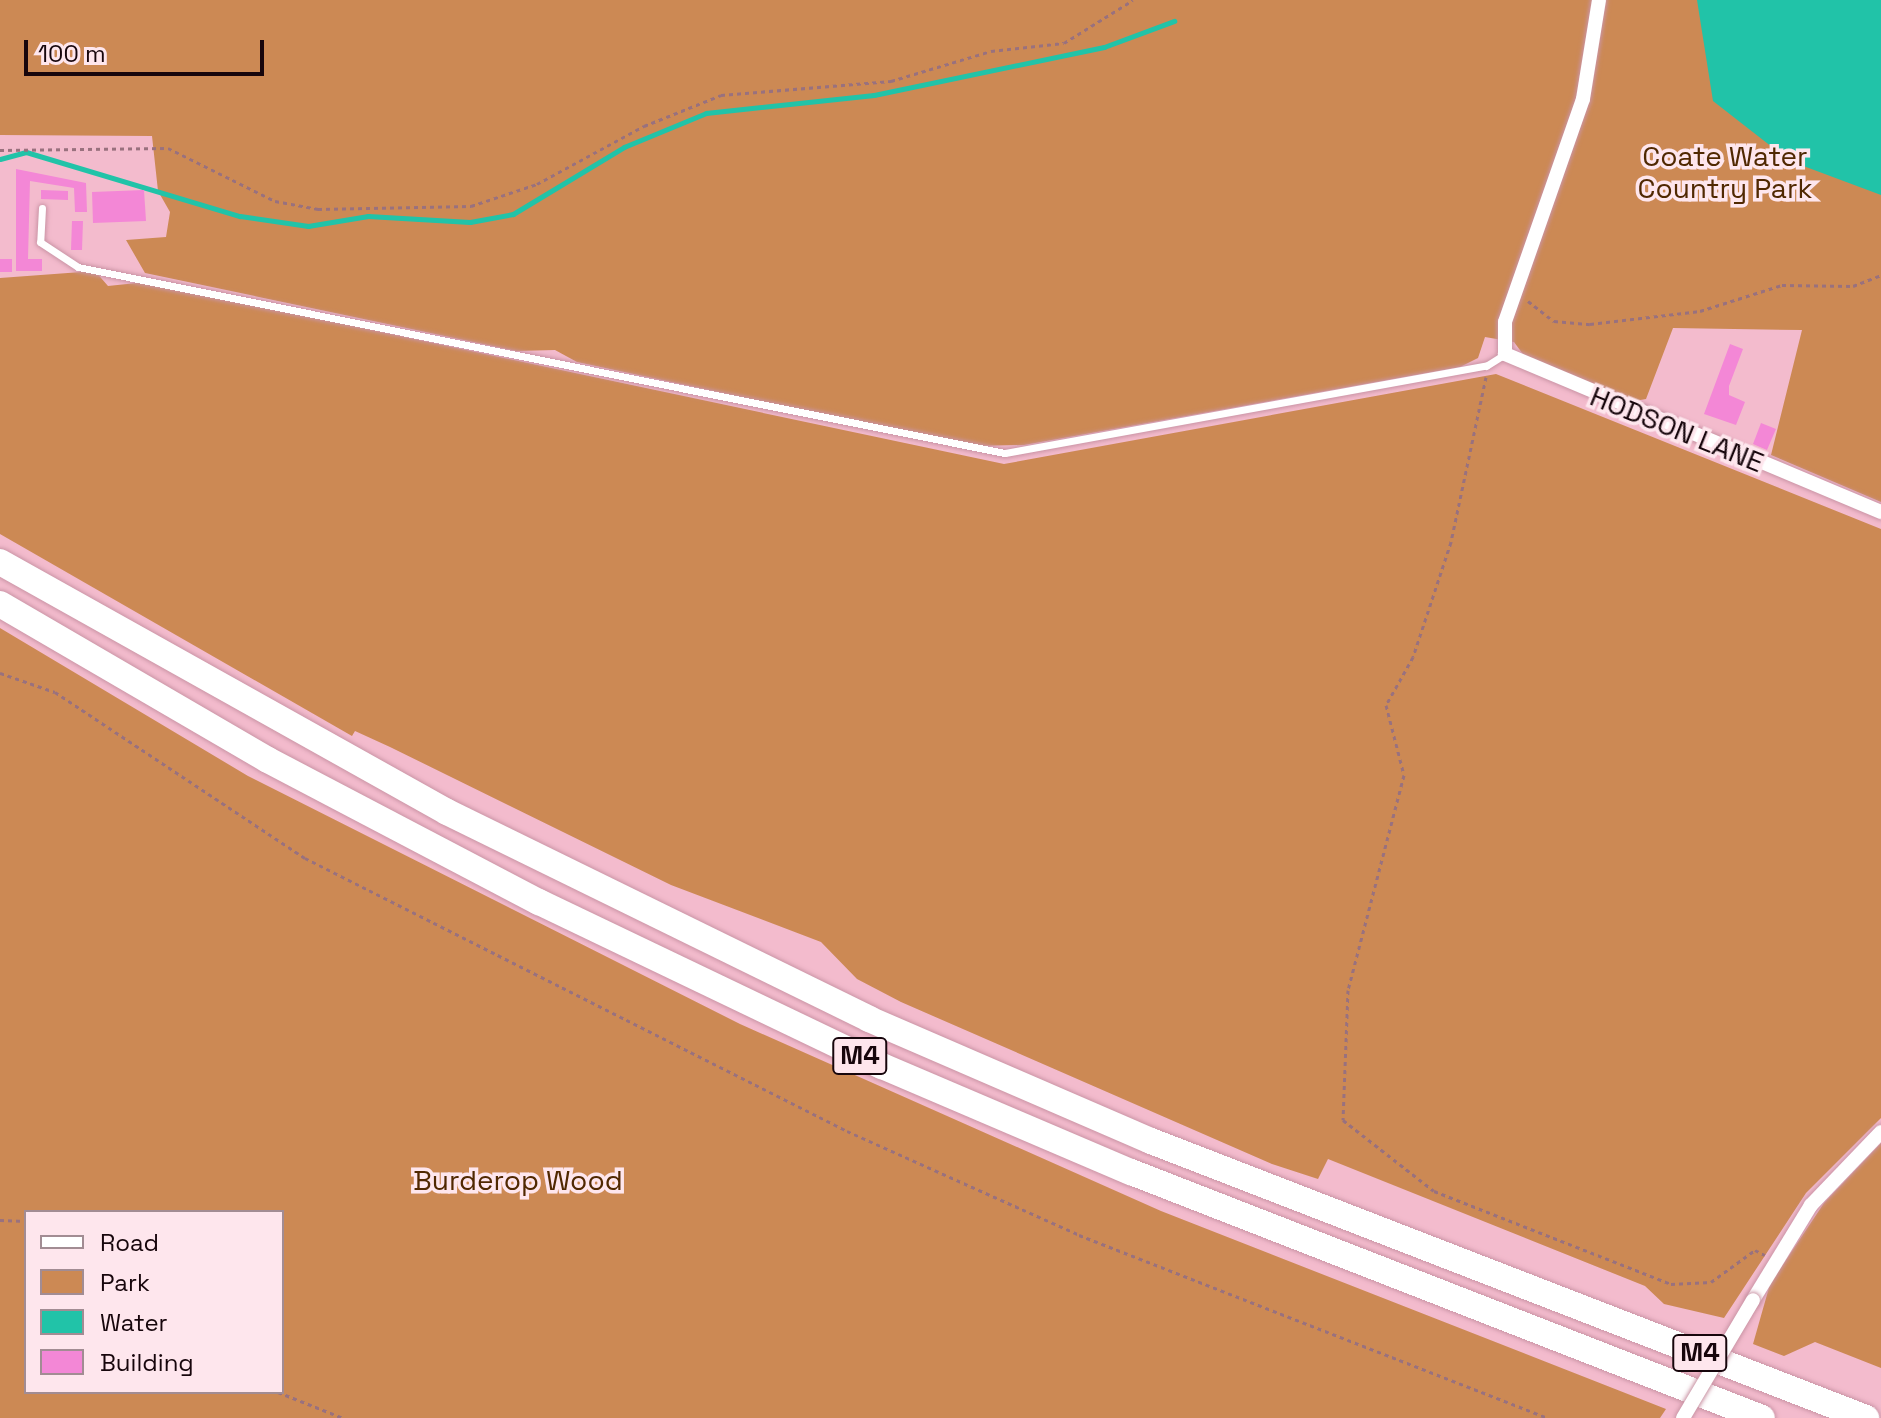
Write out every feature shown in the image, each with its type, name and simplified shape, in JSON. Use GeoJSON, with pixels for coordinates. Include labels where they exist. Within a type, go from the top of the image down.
{"type":"FeatureCollection","features":[{"type":"Feature","properties":{"kind":"highway","name":"M4"},"geometry":{"type":"LineString","coordinates":[[0,562],[433,805],[869,1019],[1179,1152],[1866,1418]]}},
{"type":"Feature","properties":{"kind":"highway","name":"M4"},"geometry":{"type":"LineString","coordinates":[[0,604],[485,874],[882,1066],[1173,1189],[1762,1418]]}},
{"type":"Feature","properties":{"kind":"street"},"geometry":{"type":"LineString","coordinates":[[1505,354],[1505,322],[1583,99],[1599,0]]}},
{"type":"Feature","properties":{"kind":"street","name":"HODSON LANE"},"geometry":{"type":"LineString","coordinates":[[1505,354],[1881,512]]}},
{"type":"Feature","properties":{"kind":"street"},"geometry":{"type":"LineString","coordinates":[[1683,1418],[1776,1260],[1833,1177],[1881,1132]]}},
{"type":"Feature","properties":{"kind":"lane"},"geometry":{"type":"LineString","coordinates":[[42,208],[40,242],[78,267],[951,448],[1005,453],[1486,366],[1505,354]]}},
{"type":"Feature","properties":{"kind":"path"},"geometry":{"type":"LineString","coordinates":[[0,150],[168,148],[289,204],[471,206],[537,184],[644,126],[721,95],[891,81],[991,51],[1064,43],[1133,0]]}},
{"type":"Feature","properties":{"kind":"path"},"geometry":{"type":"LineString","coordinates":[[1526,299],[1554,321],[1581,325],[1700,311],[1782,285],[1853,286],[1881,275]]}},
{"type":"Feature","properties":{"kind":"path"},"geometry":{"type":"LineString","coordinates":[[1486,366],[1479,432],[1451,542],[1413,657],[1386,705],[1404,775],[1348,990],[1343,1120],[1448,1197],[1671,1284],[1711,1282],[1755,1250],[1776,1260]]}},
{"type":"Feature","properties":{"kind":"path"},"geometry":{"type":"LineString","coordinates":[[0,673],[55,692],[305,858],[847,1131],[1079,1235],[1548,1418]]}},
{"type":"Feature","properties":{"kind":"path"},"geometry":{"type":"LineString","coordinates":[[0,1220],[24,1221]]}},
{"type":"Feature","properties":{"kind":"path"},"geometry":{"type":"LineString","coordinates":[[283,1394],[343,1418]]}},
{"type":"Feature","properties":{"kind":"green space","name":"Coate Water Country Park"},"geometry":{"type":"Polygon","coordinates":[[[0,0],[1881,0],[1881,502],[1771,455],[1802,330],[1673,328],[1646,399],[1629,402],[1525,357],[1514,342],[1485,337],[1478,358],[1460,367],[1024,445],[973,446],[577,362],[555,350],[516,351],[145,273],[126,240],[166,237],[170,212],[158,191],[152,136],[0,135],[0,0]]]}},
{"type":"Feature","properties":{"kind":"green space"},"geometry":{"type":"Polygon","coordinates":[[[95,271],[108,286],[146,282],[1004,464],[1496,374],[1881,529],[1881,1118],[1806,1193],[1724,1318],[1664,1304],[1645,1286],[1328,1159],[1318,1179],[1272,1164],[901,1002],[857,979],[821,942],[671,885],[390,747],[355,731],[352,736],[0,534],[0,278],[95,271]]]}},
{"type":"Feature","properties":{"kind":"green space","name":"Burderop Wood"},"geometry":{"type":"Polygon","coordinates":[[[0,628],[248,776],[740,1024],[1161,1211],[1666,1409],[1660,1418],[0,1418],[0,628]]]}},
{"type":"Feature","properties":{"kind":"green space"},"geometry":{"type":"Polygon","coordinates":[[[1881,1143],[1881,1368],[1815,1342],[1784,1356],[1753,1344],[1770,1284],[1824,1203],[1881,1143]]]}},
{"type":"Feature","properties":{"kind":"water"},"geometry":{"type":"Polygon","coordinates":[[[1697,0],[1881,0],[1881,195],[1790,161],[1713,101],[1697,0]]]}},
{"type":"Feature","properties":{"kind":"building"},"geometry":{"type":"Polygon","coordinates":[[[16,169],[86,183],[87,212],[75,212],[74,188],[30,181],[28,259],[42,259],[42,271],[16,271],[16,169]]]}},
{"type":"Feature","properties":{"kind":"building"},"geometry":{"type":"Polygon","coordinates":[[[41,190],[68,191],[68,200],[41,199],[41,190]]]}},
{"type":"Feature","properties":{"kind":"building"},"geometry":{"type":"Polygon","coordinates":[[[144,190],[146,221],[93,223],[92,192],[144,190]]]}},
{"type":"Feature","properties":{"kind":"building"},"geometry":{"type":"Polygon","coordinates":[[[72,221],[83,221],[82,250],[71,250],[72,221]]]}},
{"type":"Feature","properties":{"kind":"building"},"geometry":{"type":"Polygon","coordinates":[[[0,259],[12,259],[12,272],[0,272],[0,259]]]}},
{"type":"Feature","properties":{"kind":"building"},"geometry":{"type":"Polygon","coordinates":[[[1730,344],[1743,349],[1729,386],[1729,395],[1745,402],[1736,425],[1704,414],[1730,344]]]}},
{"type":"Feature","properties":{"kind":"building"},"geometry":{"type":"Polygon","coordinates":[[[1761,423],[1776,429],[1767,450],[1753,444],[1761,423]]]}},
{"type":"Feature","properties":{"kind":"waterway"},"geometry":{"type":"LineString","coordinates":[[0,159],[26,152],[240,216],[308,226],[368,216],[470,222],[513,214],[624,147],[706,113],[874,95],[1104,47],[1174,21]]}}]}
